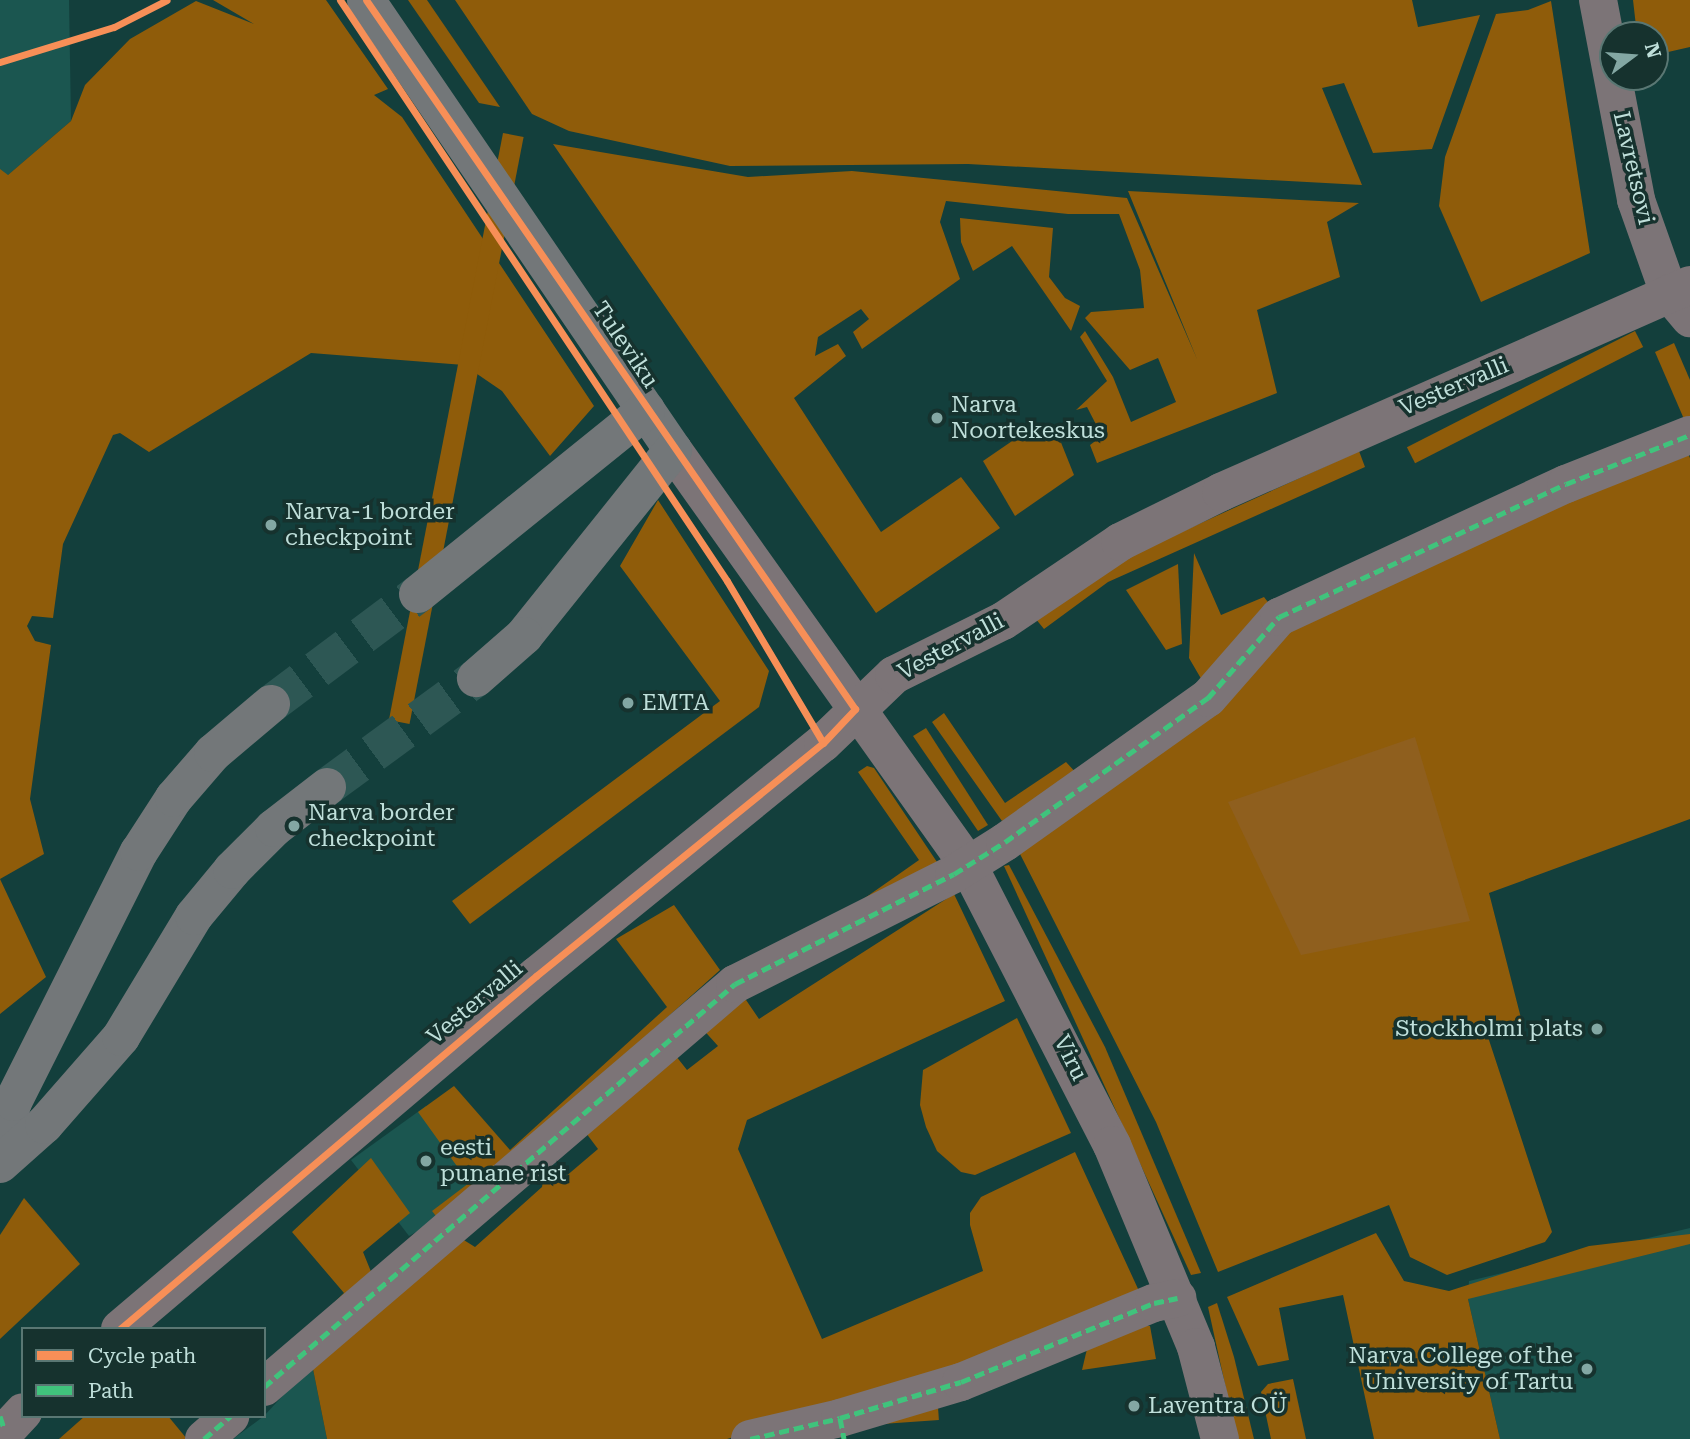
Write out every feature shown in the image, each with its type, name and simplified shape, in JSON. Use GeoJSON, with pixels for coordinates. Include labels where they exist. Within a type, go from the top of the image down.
{"type":"FeatureCollection","features":[{"type":"Feature","properties":{"kind":"highway","name":"Tuleviku"},"geometry":{"type":"LineString","coordinates":[[366,0],[673,450]]}},
{"type":"Feature","properties":{"kind":"highway"},"geometry":{"type":"LineString","coordinates":[[418,594],[646,410]]}},
{"type":"Feature","properties":{"kind":"highway"},"geometry":{"type":"LineString","coordinates":[[476,678],[524,636],[673,450]]}},
{"type":"Feature","properties":{"kind":"highway"},"geometry":{"type":"LineString","coordinates":[[0,1140],[13,1102],[139,852],[174,798],[213,753],[271,704]]}},
{"type":"Feature","properties":{"kind":"highway"},"geometry":{"type":"LineString","coordinates":[[0,1164],[44,1125],[121,1037],[194,916],[232,870],[274,828],[327,787]]}},
{"type":"Feature","properties":{"kind":"street","name":"Lavretsovi"},"geometry":{"type":"LineString","coordinates":[[1598,0],[1636,200],[1683,298]]}},
{"type":"Feature","properties":{"kind":"street","name":"Vestervalli"},"geometry":{"type":"LineString","coordinates":[[122,1327],[536,976],[824,743],[855,709],[894,675],[1003,621],[1120,542],[1376,421],[1683,298]]}},
{"type":"Feature","properties":{"kind":"street"},"geometry":{"type":"LineString","coordinates":[[266,1385],[735,984],[968,865],[1208,698],[1279,617],[1566,484],[1690,435]]}},
{"type":"Feature","properties":{"kind":"street","name":"Tuleviku"},"geometry":{"type":"LineString","coordinates":[[673,450],[855,709]]}},
{"type":"Feature","properties":{"kind":"street","name":"Viru"},"geometry":{"type":"LineString","coordinates":[[855,709],[968,865],[1112,1145],[1196,1347],[1220,1439]]}},
{"type":"Feature","properties":{"kind":"street"},"geometry":{"type":"LineString","coordinates":[[750,1439],[842,1429],[1016,1362],[1154,1303],[1177,1298]]}},
{"type":"Feature","properties":{"kind":"street"},"geometry":{"type":"LineString","coordinates":[[204,1439],[228,1418]]}},
{"type":"Feature","properties":{"kind":"shaded area"},"geometry":{"type":"Polygon","coordinates":[[[0,0],[69,0],[71,121],[0,182],[0,0]]]}},
{"type":"Feature","properties":{"kind":"shaded area"},"geometry":{"type":"Polygon","coordinates":[[[213,0],[326,0],[388,89],[374,95],[402,117],[594,406],[550,456],[502,391],[464,365],[311,353],[149,452],[120,433],[113,435],[63,544],[53,618],[32,616],[27,626],[35,641],[51,645],[30,799],[44,854],[0,879],[0,169],[8,175],[71,121],[85,85],[130,39],[196,1],[254,24],[213,0]]]}},
{"type":"Feature","properties":{"kind":"shaded area"},"geometry":{"type":"Polygon","coordinates":[[[408,0],[427,0],[500,107],[479,103],[408,0]]]}},
{"type":"Feature","properties":{"kind":"shaded area"},"geometry":{"type":"Polygon","coordinates":[[[455,0],[1412,0],[1418,27],[1480,15],[1432,149],[1373,153],[1344,83],[1322,88],[1362,185],[968,164],[730,166],[569,131],[532,114],[455,0]]]}},
{"type":"Feature","properties":{"kind":"shaded area"},"geometry":{"type":"Polygon","coordinates":[[[1633,0],[1690,0],[1690,47],[1669,52],[1669,21],[1635,21],[1633,0]]]}},
{"type":"Feature","properties":{"kind":"shaded area"},"geometry":{"type":"Polygon","coordinates":[[[1551,1],[1590,253],[1481,302],[1439,206],[1445,157],[1496,14],[1528,10],[1551,1]]]}},
{"type":"Feature","properties":{"kind":"shaded area"},"geometry":{"type":"Polygon","coordinates":[[[503,133],[524,137],[410,724],[389,720],[503,133]]]}},
{"type":"Feature","properties":{"kind":"shaded area"},"geometry":{"type":"Polygon","coordinates":[[[553,144],[748,177],[852,171],[1127,198],[1197,359],[1128,191],[1359,203],[1327,222],[1340,277],[1257,310],[1277,393],[1097,463],[1090,445],[1102,436],[1087,407],[1076,410],[1107,381],[1080,337],[1085,331],[1113,377],[1131,422],[1176,402],[1158,358],[1130,370],[1085,318],[1091,312],[1144,308],[1140,270],[1119,214],[1068,214],[946,201],[940,222],[960,279],[862,349],[853,332],[869,319],[861,309],[818,337],[815,356],[838,344],[846,356],[794,398],[881,532],[961,477],[1000,528],[876,613],[553,144]]]}},
{"type":"Feature","properties":{"kind":"shaded area"},"geometry":{"type":"Polygon","coordinates":[[[960,218],[1053,228],[1049,277],[1065,298],[1080,306],[1071,331],[1012,246],[973,271],[961,242],[960,218]]]}},
{"type":"Feature","properties":{"kind":"shaded area"},"geometry":{"type":"Polygon","coordinates":[[[1635,331],[1643,347],[1415,463],[1407,447],[1635,331]]]}},
{"type":"Feature","properties":{"kind":"shaded area"},"geometry":{"type":"Polygon","coordinates":[[[1674,343],[1690,380],[1690,433],[1655,352],[1674,343]]]}},
{"type":"Feature","properties":{"kind":"shaded area"},"geometry":{"type":"Polygon","coordinates":[[[1034,426],[1058,435],[1074,475],[1015,516],[983,461],[1034,426]]]}},
{"type":"Feature","properties":{"kind":"shaded area"},"geometry":{"type":"Polygon","coordinates":[[[1686,449],[1690,458],[1690,819],[1489,893],[1522,1022],[1488,1037],[1552,1232],[1545,1242],[1447,1275],[1410,1257],[1389,1205],[1218,1272],[1156,1122],[1019,852],[1281,628],[1686,449]]]}},
{"type":"Feature","properties":{"kind":"shaded area"},"geometry":{"type":"Polygon","coordinates":[[[1359,451],[1365,467],[1108,582],[1044,629],[1035,618],[1122,559],[1359,451]]]}},
{"type":"Feature","properties":{"kind":"shaded area"},"geometry":{"type":"Polygon","coordinates":[[[658,500],[769,671],[759,707],[470,924],[452,901],[720,701],[620,566],[658,500]]]}},
{"type":"Feature","properties":{"kind":"shaded area"},"geometry":{"type":"Polygon","coordinates":[[[1194,553],[1221,615],[1264,597],[1274,610],[1203,682],[1189,658],[1194,553]]]}},
{"type":"Feature","properties":{"kind":"shaded area"},"geometry":{"type":"Polygon","coordinates":[[[1178,564],[1182,644],[1166,650],[1126,590],[1178,564]]]}},
{"type":"Feature","properties":{"kind":"shaded area"},"geometry":{"type":"Polygon","coordinates":[[[944,713],[1005,803],[1066,762],[1079,776],[1002,821],[932,722],[944,713]]]}},
{"type":"Feature","properties":{"kind":"shaded area"},"geometry":{"type":"Polygon","coordinates":[[[926,728],[988,825],[978,831],[913,736],[926,728]]]}},
{"type":"Feature","properties":{"kind":"shaded area"},"geometry":{"type":"Polygon","coordinates":[[[1415,737],[1470,921],[1301,955],[1228,802],[1415,737]]]}},
{"type":"Feature","properties":{"kind":"shaded area"},"geometry":{"type":"Polygon","coordinates":[[[867,766],[874,768],[941,868],[862,900],[919,860],[858,772],[867,766]]]}},
{"type":"Feature","properties":{"kind":"shaded area"},"geometry":{"type":"Polygon","coordinates":[[[1009,865],[1105,1047],[1201,1273],[1191,1275],[1004,866],[1009,865]]]}},
{"type":"Feature","properties":{"kind":"shaded area"},"geometry":{"type":"Polygon","coordinates":[[[0,879],[46,977],[0,1014],[0,879]]]}},
{"type":"Feature","properties":{"kind":"shaded area"},"geometry":{"type":"Polygon","coordinates":[[[954,894],[1005,1001],[747,1120],[738,1149],[822,1339],[983,1271],[970,1225],[970,1213],[981,1197],[1075,1152],[1139,1291],[979,1359],[842,1406],[727,1439],[327,1439],[312,1364],[459,1237],[475,1247],[542,1187],[545,1170],[558,1183],[598,1149],[583,1129],[672,1051],[687,1070],[718,1046],[700,1026],[744,997],[759,1019],[954,894]]]}},
{"type":"Feature","properties":{"kind":"shaded area"},"geometry":{"type":"Polygon","coordinates":[[[674,905],[720,970],[440,1221],[432,1211],[469,1183],[418,1112],[454,1086],[510,1150],[667,1007],[616,939],[674,905]]]}},
{"type":"Feature","properties":{"kind":"shaded area"},"geometry":{"type":"Polygon","coordinates":[[[1017,1018],[1071,1133],[975,1175],[961,1172],[937,1151],[926,1127],[920,1105],[923,1070],[1017,1018]]]}},
{"type":"Feature","properties":{"kind":"shaded area"},"geometry":{"type":"Polygon","coordinates":[[[426,1106],[480,1196],[409,1236],[351,1160],[426,1106]]]}},
{"type":"Feature","properties":{"kind":"shaded area"},"geometry":{"type":"Polygon","coordinates":[[[371,1158],[410,1213],[363,1252],[374,1279],[311,1325],[344,1293],[292,1232],[371,1158]]]}},
{"type":"Feature","properties":{"kind":"shaded area"},"geometry":{"type":"Polygon","coordinates":[[[24,1198],[80,1264],[0,1339],[0,1235],[24,1198]]]}},
{"type":"Feature","properties":{"kind":"shaded area","name":"Narva College of the University of Tartu"},"geometry":{"type":"Polygon","coordinates":[[[1690,1228],[1690,1439],[1500,1439],[1468,1299],[1469,1281],[1690,1228]]]}},
{"type":"Feature","properties":{"kind":"shaded area"},"geometry":{"type":"Polygon","coordinates":[[[1376,1233],[1404,1281],[1449,1291],[1589,1246],[1690,1234],[1690,1244],[1468,1299],[1500,1439],[1374,1439],[1343,1295],[1279,1308],[1289,1360],[1258,1366],[1227,1297],[1376,1233]]]}},
{"type":"Feature","properties":{"kind":"shaded area"},"geometry":{"type":"Polygon","coordinates":[[[1217,1303],[1234,1357],[1254,1439],[1237,1439],[1208,1307],[1217,1303]]]}},
{"type":"Feature","properties":{"kind":"shaded area"},"geometry":{"type":"Polygon","coordinates":[[[1133,1324],[1150,1326],[1156,1359],[1082,1370],[1087,1349],[1133,1324]]]}},
{"type":"Feature","properties":{"kind":"shaded area"},"geometry":{"type":"Polygon","coordinates":[[[312,1364],[327,1439],[233,1439],[261,1418],[266,1418],[266,1414],[312,1364]]]}},
{"type":"Feature","properties":{"kind":"shaded area"},"geometry":{"type":"Polygon","coordinates":[[[1293,1379],[1306,1439],[1271,1439],[1261,1392],[1268,1384],[1293,1379]]]}},
{"type":"Feature","properties":{"kind":"shaded area"},"geometry":{"type":"Polygon","coordinates":[[[938,1407],[939,1420],[857,1426],[856,1413],[938,1407]]]}},
{"type":"Feature","properties":{"kind":"shaded area"},"geometry":{"type":"Polygon","coordinates":[[[83,1418],[170,1418],[187,1439],[59,1439],[83,1418]]]}},
{"type":"Feature","properties":{"kind":"tunnel"},"geometry":{"type":"LineString","coordinates":[[271,704],[418,594]]}},
{"type":"Feature","properties":{"kind":"tunnel"},"geometry":{"type":"LineString","coordinates":[[327,787],[476,678]]}},
{"type":"Feature","properties":{"kind":"marked path"},"geometry":{"type":"LineString","coordinates":[[266,1385],[735,984],[954,874],[1005,842],[1208,698],[1279,617],[1566,484],[1690,435]]}},
{"type":"Feature","properties":{"kind":"marked path"},"geometry":{"type":"LineString","coordinates":[[750,1439],[840,1418],[961,1382],[1154,1303],[1177,1298]]}},
{"type":"Feature","properties":{"kind":"marked path"},"geometry":{"type":"LineString","coordinates":[[0,1416],[4,1428]]}},
{"type":"Feature","properties":{"kind":"marked path"},"geometry":{"type":"LineString","coordinates":[[204,1439],[228,1418]]}},
{"type":"Feature","properties":{"kind":"marked path"},"geometry":{"type":"LineString","coordinates":[[840,1418],[844,1439]]}},
{"type":"Feature","properties":{"kind":"cycle path"},"geometry":{"type":"LineString","coordinates":[[0,62],[114,27],[167,0]]}},
{"type":"Feature","properties":{"kind":"cycle path"},"geometry":{"type":"LineString","coordinates":[[340,0],[727,581],[823,743]]}},
{"type":"Feature","properties":{"kind":"cycle path"},"geometry":{"type":"LineString","coordinates":[[122,1327],[536,976],[823,743],[855,709],[366,0]]}},
{"type":"Feature","properties":{"kind":"place","name":"Narva Noortekeskus"},"geometry":{"type":"Point","coordinates":[937,418]}},
{"type":"Feature","properties":{"kind":"place","name":"Narva-1 border checkpoint"},"geometry":{"type":"Point","coordinates":[271,525]}},
{"type":"Feature","properties":{"kind":"place","name":"EMTA"},"geometry":{"type":"Point","coordinates":[628,703]}},
{"type":"Feature","properties":{"kind":"place","name":"Narva border checkpoint"},"geometry":{"type":"Point","coordinates":[294,826]}},
{"type":"Feature","properties":{"kind":"place","name":"Stockholmi plats"},"geometry":{"type":"Point","coordinates":[1597,1029]}},
{"type":"Feature","properties":{"kind":"place","name":"eesti punane rist"},"geometry":{"type":"Point","coordinates":[426,1161]}},
{"type":"Feature","properties":{"kind":"place","name":"Narva College of the University of Tartu"},"geometry":{"type":"Point","coordinates":[1587,1369]}},
{"type":"Feature","properties":{"kind":"place","name":"Laventra OÜ"},"geometry":{"type":"Point","coordinates":[1134,1406]}}]}
